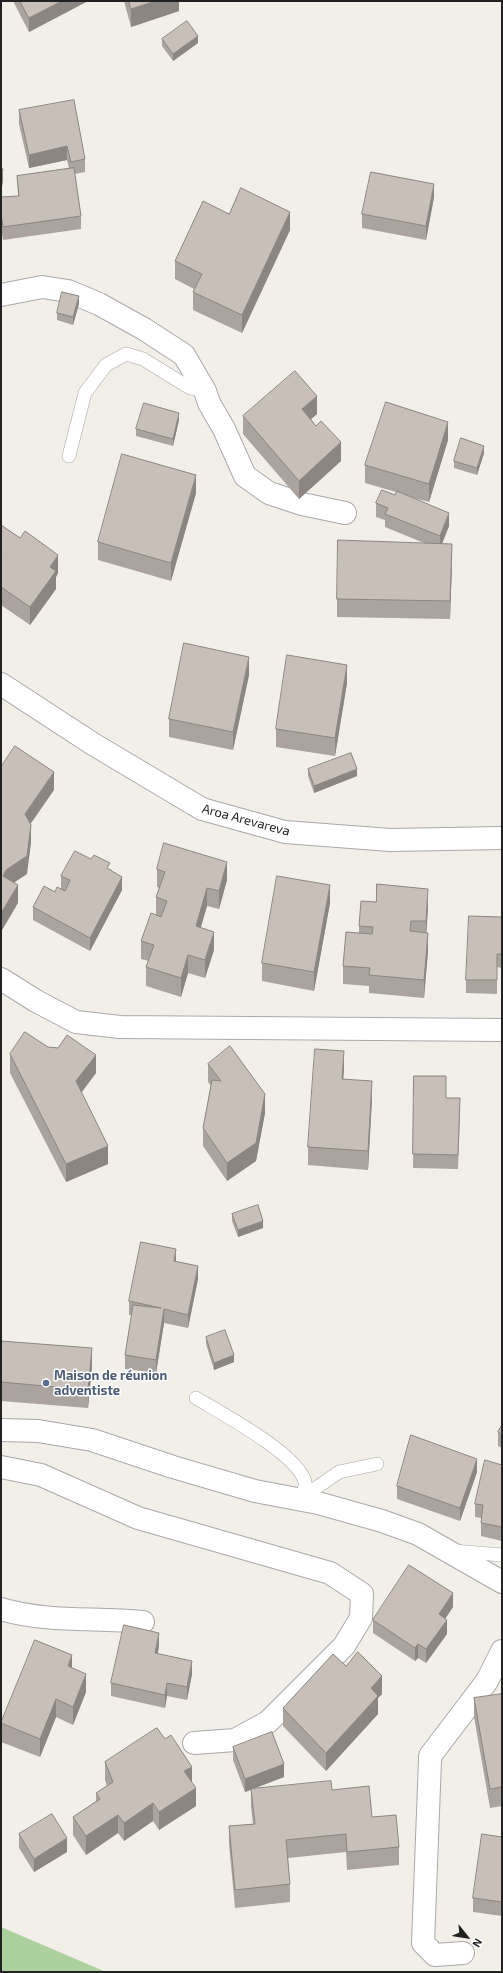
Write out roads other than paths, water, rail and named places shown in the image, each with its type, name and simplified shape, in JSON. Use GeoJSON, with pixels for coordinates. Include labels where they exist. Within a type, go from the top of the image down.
{"type":"FeatureCollection","features":[{"type":"Feature","properties":{"kind":"street"},"geometry":{"type":"LineString","coordinates":[[1,296],[42,287],[68,291],[99,304],[144,329],[184,355],[205,391],[209,404],[224,429],[245,476],[270,493],[302,504],[345,513]]}},
{"type":"Feature","properties":{"kind":"street","name":"Aroa Arevareva"},"geometry":{"type":"LineString","coordinates":[[1,684],[93,744],[202,809],[285,832],[390,840],[502,838]]}},
{"type":"Feature","properties":{"kind":"street"},"geometry":{"type":"LineString","coordinates":[[1,979],[36,1001],[76,1022],[120,1027],[502,1030]]}},
{"type":"Feature","properties":{"kind":"street"},"geometry":{"type":"LineString","coordinates":[[1,1430],[38,1431],[92,1440],[173,1467],[255,1491],[302,1498],[382,1521],[418,1534],[449,1550],[502,1582]]}},
{"type":"Feature","properties":{"kind":"street"},"geometry":{"type":"LineString","coordinates":[[1,1467],[41,1475],[138,1518],[330,1573],[362,1594],[361,1618],[344,1646],[268,1722],[235,1740],[194,1743]]}},
{"type":"Feature","properties":{"kind":"street"},"geometry":{"type":"LineString","coordinates":[[1,1609],[22,1615],[60,1620],[113,1619],[143,1622]]}},
{"type":"Feature","properties":{"kind":"street"},"geometry":{"type":"LineString","coordinates":[[463,1953],[435,1955],[422,1943],[430,1756],[458,1717],[487,1681],[502,1651]]}},
{"type":"Feature","properties":{"kind":"lane"},"geometry":{"type":"LineString","coordinates":[[69,456],[85,393],[106,365],[126,354],[143,359],[190,388],[205,391]]}},
{"type":"Feature","properties":{"kind":"lane"},"geometry":{"type":"LineString","coordinates":[[196,1398],[275,1447],[295,1466],[305,1482],[302,1498]]}},
{"type":"Feature","properties":{"kind":"lane"},"geometry":{"type":"LineString","coordinates":[[302,1498],[339,1472],[377,1464]]}},
{"type":"Feature","properties":{"kind":"lane"},"geometry":{"type":"LineString","coordinates":[[449,1550],[502,1554]]}},
{"type":"Feature","properties":{"kind":"place","name":"Maison de réunion adventiste"},"geometry":{"type":"Point","coordinates":[46,1383]}}]}
